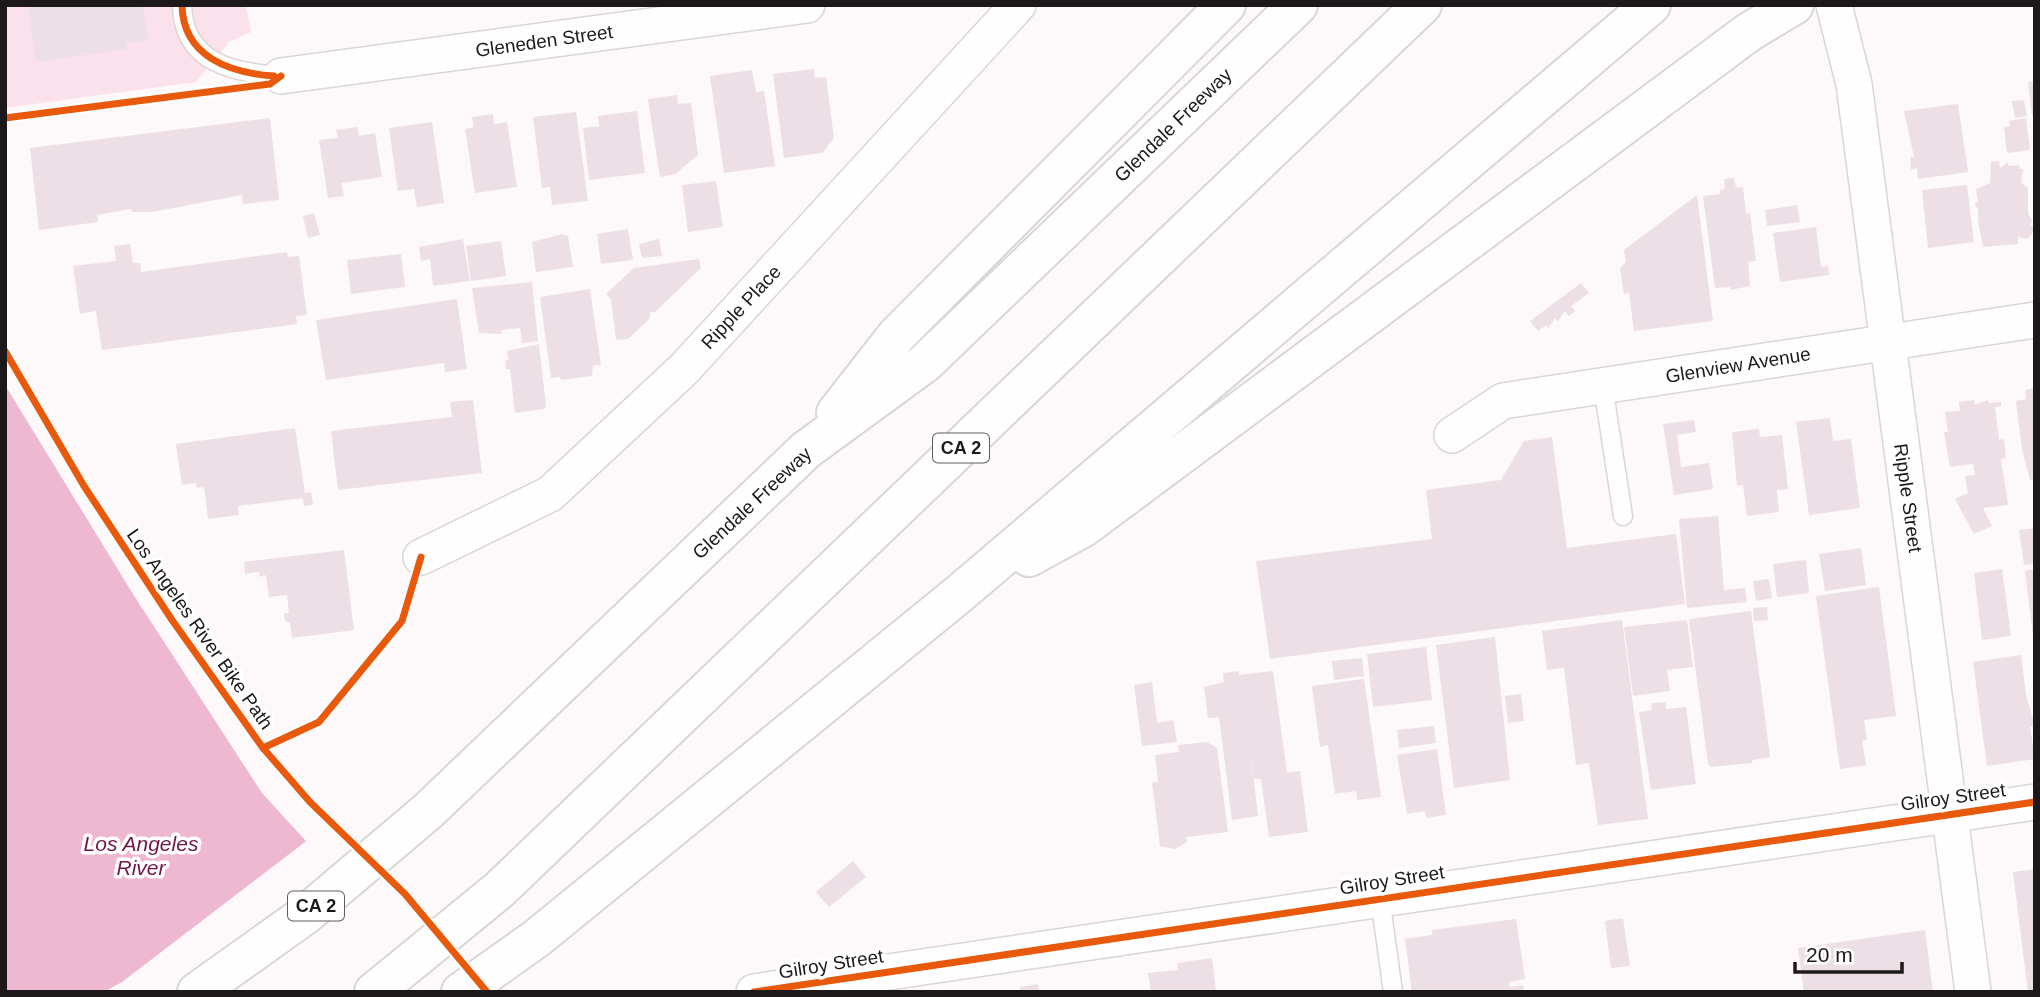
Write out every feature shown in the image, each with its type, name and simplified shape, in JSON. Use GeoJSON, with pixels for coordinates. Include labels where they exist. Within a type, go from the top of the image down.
{"type":"FeatureCollection","features":[{"type":"Feature","properties":{"kind":"highway"},"geometry":{"type":"LineString","coordinates":[[806,450],[897,335],[1226,5]]}},
{"type":"Feature","properties":{"kind":"highway","name":"Glendale Freeway"},"geometry":{"type":"LineString","coordinates":[[197,992],[305,915],[428,811],[806,450],[925,362],[1298,5]]}},
{"type":"Feature","properties":{"kind":"highway","name":"CA 2"},"geometry":{"type":"LineString","coordinates":[[374,992],[499,890],[1422,5]]}},
{"type":"Feature","properties":{"kind":"highway"},"geometry":{"type":"LineString","coordinates":[[461,992],[537,938],[959,594],[1651,5]]}},
{"type":"Feature","properties":{"kind":"highway"},"geometry":{"type":"LineString","coordinates":[[959,594],[1084,527],[1749,32],[1791,7]]}},
{"type":"Feature","properties":{"kind":"street","name":"Gleneden Street"},"geometry":{"type":"LineString","coordinates":[[281,76],[807,5]]}},
{"type":"Feature","properties":{"kind":"street","name":"Ripple Place"},"geometry":{"type":"LineString","coordinates":[[421,557],[550,494],[684,369],[1018,5]]}},
{"type":"Feature","properties":{"kind":"street","name":"Ripple Street"},"geometry":{"type":"LineString","coordinates":[[1834,5],[1854,84],[1973,992]]}},
{"type":"Feature","properties":{"kind":"street","name":"Glenview Avenue"},"geometry":{"type":"LineString","coordinates":[[1452,435],[1503,401],[2035,320]]}},
{"type":"Feature","properties":{"kind":"street","name":"Gilroy Street"},"geometry":{"type":"LineString","coordinates":[[754,992],[884,982],[1380,898],[2035,802]]}},
{"type":"Feature","properties":{"kind":"lane"},"geometry":{"type":"LineString","coordinates":[[182,5],[182,16],[194,43],[213,62],[243,74],[281,76]]}},
{"type":"Feature","properties":{"kind":"lane"},"geometry":{"type":"LineString","coordinates":[[1603,386],[1623,516]]}},
{"type":"Feature","properties":{"kind":"lane"},"geometry":{"type":"LineString","coordinates":[[1380,898],[1392,992]]}},
{"type":"Feature","properties":{"kind":"shaded area"},"geometry":{"type":"Polygon","coordinates":[[[5,5],[246,5],[251,32],[229,42],[196,82],[5,108],[5,5]]]}},
{"type":"Feature","properties":{"kind":"water","name":"Los Angeles River"},"geometry":{"type":"Polygon","coordinates":[[[5,385],[133,594],[262,793],[444,992],[5,992],[5,385]]]}},
{"type":"Feature","properties":{"kind":"pier"},"geometry":{"type":"Polygon","coordinates":[[[309,839],[448,992],[104,992],[122,982],[309,839]]]}},
{"type":"Feature","properties":{"kind":"building"},"geometry":{"type":"Polygon","coordinates":[[[28,5],[143,5],[148,40],[127,43],[127,49],[36,62],[28,5]]]}},
{"type":"Feature","properties":{"kind":"building"},"geometry":{"type":"Polygon","coordinates":[[[814,69],[815,78],[826,77],[834,138],[822,153],[784,158],[773,74],[814,69]]]}},
{"type":"Feature","properties":{"kind":"building"},"geometry":{"type":"Polygon","coordinates":[[[752,70],[756,92],[764,91],[775,166],[724,173],[710,76],[752,70]]]}},
{"type":"Feature","properties":{"kind":"building"},"geometry":{"type":"Polygon","coordinates":[[[2035,81],[2035,115],[2032,115],[2028,82],[2035,81]]]}},
{"type":"Feature","properties":{"kind":"building"},"geometry":{"type":"Polygon","coordinates":[[[677,95],[678,104],[691,103],[698,155],[675,174],[660,177],[648,99],[677,95]]]}},
{"type":"Feature","properties":{"kind":"building"},"geometry":{"type":"Polygon","coordinates":[[[2024,100],[2027,116],[2015,118],[2012,101],[2024,100]]]}},
{"type":"Feature","properties":{"kind":"building"},"geometry":{"type":"Polygon","coordinates":[[[1958,104],[1968,172],[1918,179],[1917,168],[1911,170],[1910,157],[1914,157],[1904,111],[1958,104]]]}},
{"type":"Feature","properties":{"kind":"building"},"geometry":{"type":"Polygon","coordinates":[[[637,111],[645,173],[589,180],[583,128],[599,126],[598,116],[637,111]]]}},
{"type":"Feature","properties":{"kind":"building"},"geometry":{"type":"Polygon","coordinates":[[[576,112],[588,201],[552,205],[550,187],[542,188],[533,117],[576,112]]]}},
{"type":"Feature","properties":{"kind":"building"},"geometry":{"type":"Polygon","coordinates":[[[493,114],[494,124],[507,122],[517,187],[475,193],[465,129],[474,127],[472,117],[493,114]]]}},
{"type":"Feature","properties":{"kind":"building"},"geometry":{"type":"Polygon","coordinates":[[[270,118],[279,200],[243,204],[242,195],[152,212],[132,212],[131,209],[97,215],[98,222],[39,230],[30,148],[270,118]]]}},
{"type":"Feature","properties":{"kind":"building"},"geometry":{"type":"Polygon","coordinates":[[[2026,118],[2030,150],[2007,153],[2004,127],[2010,126],[2009,121],[2026,118]]]}},
{"type":"Feature","properties":{"kind":"building"},"geometry":{"type":"Polygon","coordinates":[[[432,122],[444,203],[417,207],[414,189],[398,191],[389,128],[432,122]]]}},
{"type":"Feature","properties":{"kind":"building"},"geometry":{"type":"Polygon","coordinates":[[[357,127],[359,136],[375,133],[382,177],[341,183],[344,196],[328,198],[319,140],[338,138],[336,130],[357,127]]]}},
{"type":"Feature","properties":{"kind":"building"},"geometry":{"type":"Polygon","coordinates":[[[1999,161],[2000,168],[2008,162],[2008,166],[2019,165],[2020,169],[2023,169],[2021,183],[2028,188],[2028,213],[2033,232],[2028,239],[2018,237],[2018,244],[1983,247],[1978,207],[1976,208],[1975,203],[1978,202],[1976,189],[1990,183],[1991,162],[1999,161]]]}},
{"type":"Feature","properties":{"kind":"building"},"geometry":{"type":"Polygon","coordinates":[[[1734,178],[1736,188],[1743,187],[1746,214],[1750,213],[1756,261],[1748,262],[1750,286],[1730,290],[1730,287],[1715,288],[1703,196],[1720,194],[1720,190],[1725,189],[1724,179],[1734,178]]]}},
{"type":"Feature","properties":{"kind":"building"},"geometry":{"type":"Polygon","coordinates":[[[716,181],[723,227],[688,232],[682,185],[716,181]]]}},
{"type":"Feature","properties":{"kind":"building"},"geometry":{"type":"Polygon","coordinates":[[[1967,185],[1974,242],[1928,248],[1922,190],[1967,185]]]}},
{"type":"Feature","properties":{"kind":"building"},"geometry":{"type":"Polygon","coordinates":[[[1697,195],[1713,321],[1634,331],[1629,293],[1624,294],[1620,268],[1626,262],[1624,250],[1697,195]]]}},
{"type":"Feature","properties":{"kind":"building"},"geometry":{"type":"Polygon","coordinates":[[[1797,205],[1800,222],[1767,226],[1765,210],[1797,205]]]}},
{"type":"Feature","properties":{"kind":"building"},"geometry":{"type":"Polygon","coordinates":[[[314,213],[320,235],[308,238],[303,216],[314,213]]]}},
{"type":"Feature","properties":{"kind":"building"},"geometry":{"type":"Polygon","coordinates":[[[1816,227],[1821,267],[1828,266],[1829,275],[1780,282],[1773,233],[1816,227]]]}},
{"type":"Feature","properties":{"kind":"building"},"geometry":{"type":"Polygon","coordinates":[[[628,229],[633,260],[601,264],[597,234],[628,229]]]}},
{"type":"Feature","properties":{"kind":"building"},"geometry":{"type":"Polygon","coordinates":[[[562,234],[568,236],[573,267],[536,272],[532,242],[562,234]]]}},
{"type":"Feature","properties":{"kind":"building"},"geometry":{"type":"Polygon","coordinates":[[[463,239],[470,281],[433,286],[430,259],[421,261],[419,247],[463,239]]]}},
{"type":"Feature","properties":{"kind":"building"},"geometry":{"type":"Polygon","coordinates":[[[659,239],[662,256],[642,258],[639,244],[659,239]]]}},
{"type":"Feature","properties":{"kind":"building"},"geometry":{"type":"Polygon","coordinates":[[[501,241],[506,276],[471,281],[466,246],[501,241]]]}},
{"type":"Feature","properties":{"kind":"building"},"geometry":{"type":"Polygon","coordinates":[[[130,244],[133,263],[140,263],[141,272],[287,252],[288,257],[299,256],[307,315],[296,316],[297,324],[102,350],[96,311],[80,314],[73,266],[116,261],[114,246],[130,244]]]}},
{"type":"Feature","properties":{"kind":"building"},"geometry":{"type":"Polygon","coordinates":[[[401,254],[405,287],[351,294],[347,260],[401,254]]]}},
{"type":"Feature","properties":{"kind":"building"},"geometry":{"type":"Polygon","coordinates":[[[699,259],[701,268],[655,312],[650,312],[650,318],[628,339],[616,340],[611,299],[606,294],[634,268],[699,259]]]}},
{"type":"Feature","properties":{"kind":"building"},"geometry":{"type":"Polygon","coordinates":[[[532,282],[538,341],[522,343],[520,328],[501,330],[502,334],[479,333],[472,288],[532,282]]]}},
{"type":"Feature","properties":{"kind":"building"},"geometry":{"type":"Polygon","coordinates":[[[1581,283],[1589,293],[1571,306],[1575,311],[1569,316],[1565,311],[1558,321],[1555,318],[1548,328],[1546,325],[1538,331],[1530,321],[1581,283]]]}},
{"type":"Feature","properties":{"kind":"building"},"geometry":{"type":"Polygon","coordinates":[[[590,289],[601,365],[593,366],[592,376],[561,380],[560,377],[551,378],[540,297],[590,289]]]}},
{"type":"Feature","properties":{"kind":"building"},"geometry":{"type":"Polygon","coordinates":[[[457,299],[467,369],[445,372],[444,363],[326,380],[316,320],[457,299]]]}},
{"type":"Feature","properties":{"kind":"building"},"geometry":{"type":"Polygon","coordinates":[[[539,344],[546,406],[544,409],[515,413],[510,369],[506,369],[507,351],[539,344]]]}},
{"type":"Feature","properties":{"kind":"building"},"geometry":{"type":"Polygon","coordinates":[[[2035,388],[2035,479],[2030,480],[2022,449],[2016,401],[2026,399],[2025,390],[2035,388]]]}},
{"type":"Feature","properties":{"kind":"building"},"geometry":{"type":"Polygon","coordinates":[[[473,400],[482,473],[338,490],[331,431],[452,417],[450,402],[473,400]]]}},
{"type":"Feature","properties":{"kind":"building"},"geometry":{"type":"Polygon","coordinates":[[[1974,400],[1975,405],[1988,400],[1989,403],[2001,402],[2001,406],[1995,407],[1999,440],[2004,439],[2006,458],[2001,459],[2008,505],[1983,508],[1992,526],[1974,534],[1955,499],[1968,493],[1965,476],[1975,475],[1973,464],[1950,467],[1944,432],[1948,432],[1945,412],[1960,411],[1959,402],[1974,400]]]}},
{"type":"Feature","properties":{"kind":"building"},"geometry":{"type":"Polygon","coordinates":[[[1830,418],[1833,441],[1851,439],[1860,508],[1809,515],[1796,422],[1830,418]]]}},
{"type":"Feature","properties":{"kind":"building"},"geometry":{"type":"Polygon","coordinates":[[[1694,420],[1696,432],[1677,435],[1681,467],[1709,463],[1713,489],[1674,495],[1663,424],[1694,420]]]}},
{"type":"Feature","properties":{"kind":"building"},"geometry":{"type":"Polygon","coordinates":[[[295,428],[305,493],[311,492],[313,505],[304,506],[303,498],[238,506],[239,515],[208,519],[204,487],[197,488],[196,483],[182,485],[176,444],[295,428]]]}},
{"type":"Feature","properties":{"kind":"building"},"geometry":{"type":"Polygon","coordinates":[[[1759,429],[1760,437],[1782,435],[1788,489],[1777,490],[1779,512],[1747,516],[1743,485],[1737,486],[1732,432],[1759,429]]]}},
{"type":"Feature","properties":{"kind":"building"},"geometry":{"type":"Polygon","coordinates":[[[1552,437],[1567,548],[1676,534],[1685,604],[1270,659],[1256,561],[1432,539],[1426,490],[1501,480],[1524,441],[1552,437]]]}},
{"type":"Feature","properties":{"kind":"building"},"geometry":{"type":"Polygon","coordinates":[[[1718,516],[1724,590],[1745,588],[1747,602],[1687,608],[1679,519],[1718,516]]]}},
{"type":"Feature","properties":{"kind":"building"},"geometry":{"type":"Polygon","coordinates":[[[2035,528],[2035,564],[2024,565],[2019,530],[2035,528]]]}},
{"type":"Feature","properties":{"kind":"building"},"geometry":{"type":"Polygon","coordinates":[[[1861,548],[1866,585],[1825,591],[1819,554],[1861,548]]]}},
{"type":"Feature","properties":{"kind":"building"},"geometry":{"type":"Polygon","coordinates":[[[344,550],[354,630],[292,638],[290,623],[285,621],[284,613],[289,613],[287,595],[269,597],[266,575],[260,577],[259,572],[245,574],[244,562],[344,550]]]}},
{"type":"Feature","properties":{"kind":"building"},"geometry":{"type":"Polygon","coordinates":[[[1806,560],[1809,593],[1777,597],[1773,564],[1806,560]]]}},
{"type":"Feature","properties":{"kind":"building"},"geometry":{"type":"Polygon","coordinates":[[[2002,569],[2011,636],[1982,640],[1974,573],[2002,569]]]}},
{"type":"Feature","properties":{"kind":"building"},"geometry":{"type":"Polygon","coordinates":[[[2035,569],[2035,636],[2033,636],[2025,571],[2035,569]]]}},
{"type":"Feature","properties":{"kind":"building"},"geometry":{"type":"Polygon","coordinates":[[[1769,579],[1772,598],[1756,601],[1753,581],[1769,579]]]}},
{"type":"Feature","properties":{"kind":"building"},"geometry":{"type":"Polygon","coordinates":[[[1879,587],[1896,716],[1864,720],[1867,740],[1862,741],[1866,765],[1840,769],[1816,596],[1879,587]]]}},
{"type":"Feature","properties":{"kind":"building"},"geometry":{"type":"Polygon","coordinates":[[[1767,607],[1768,620],[1754,621],[1753,608],[1767,607]]]}},
{"type":"Feature","properties":{"kind":"building"},"geometry":{"type":"Polygon","coordinates":[[[1751,611],[1770,757],[1752,760],[1752,763],[1711,767],[1708,764],[1689,619],[1751,611]]]}},
{"type":"Feature","properties":{"kind":"building"},"geometry":{"type":"Polygon","coordinates":[[[1622,620],[1648,819],[1598,825],[1589,763],[1576,765],[1564,668],[1547,670],[1542,631],[1622,620]]]}},
{"type":"Feature","properties":{"kind":"building"},"geometry":{"type":"Polygon","coordinates":[[[1687,620],[1693,667],[1667,670],[1670,691],[1633,696],[1624,627],[1687,620]]]}},
{"type":"Feature","properties":{"kind":"building"},"geometry":{"type":"Polygon","coordinates":[[[1495,637],[1510,780],[1454,788],[1436,645],[1495,637]]]}},
{"type":"Feature","properties":{"kind":"building"},"geometry":{"type":"Polygon","coordinates":[[[1426,647],[1432,700],[1373,707],[1367,654],[1426,647]]]}},
{"type":"Feature","properties":{"kind":"building"},"geometry":{"type":"Polygon","coordinates":[[[2021,655],[2026,695],[2032,716],[2035,716],[2035,726],[2030,727],[2035,759],[1987,766],[1973,662],[2021,655]]]}},
{"type":"Feature","properties":{"kind":"building"},"geometry":{"type":"Polygon","coordinates":[[[1362,658],[1364,676],[1334,680],[1332,661],[1362,658]]]}},
{"type":"Feature","properties":{"kind":"building"},"geometry":{"type":"Polygon","coordinates":[[[1239,671],[1239,675],[1273,671],[1287,773],[1300,771],[1308,832],[1269,837],[1261,779],[1254,779],[1249,739],[1258,816],[1232,820],[1219,717],[1208,718],[1204,687],[1224,682],[1223,673],[1239,671]]]}},
{"type":"Feature","properties":{"kind":"building"},"geometry":{"type":"Polygon","coordinates":[[[1364,679],[1381,797],[1357,800],[1356,791],[1335,794],[1328,745],[1320,747],[1312,686],[1364,679]]]}},
{"type":"Feature","properties":{"kind":"building"},"geometry":{"type":"Polygon","coordinates":[[[1152,682],[1157,723],[1173,720],[1177,742],[1142,746],[1134,685],[1152,682]]]}},
{"type":"Feature","properties":{"kind":"building"},"geometry":{"type":"Polygon","coordinates":[[[1521,694],[1524,721],[1508,723],[1505,696],[1521,694]]]}},
{"type":"Feature","properties":{"kind":"building"},"geometry":{"type":"Polygon","coordinates":[[[1666,702],[1666,709],[1686,707],[1696,784],[1651,790],[1639,712],[1652,710],[1651,703],[1666,702]]]}},
{"type":"Feature","properties":{"kind":"building"},"geometry":{"type":"Polygon","coordinates":[[[1434,726],[1436,743],[1399,748],[1397,730],[1434,726]]]}},
{"type":"Feature","properties":{"kind":"building"},"geometry":{"type":"Polygon","coordinates":[[[1207,742],[1217,748],[1228,832],[1186,837],[1187,842],[1175,849],[1160,846],[1152,782],[1158,782],[1155,755],[1179,752],[1178,745],[1207,742]]]}},
{"type":"Feature","properties":{"kind":"building"},"geometry":{"type":"Polygon","coordinates":[[[1437,749],[1446,815],[1426,818],[1425,811],[1407,814],[1397,755],[1437,749]]]}},
{"type":"Feature","properties":{"kind":"building"},"geometry":{"type":"Polygon","coordinates":[[[853,861],[866,877],[829,907],[816,892],[853,861]]]}},
{"type":"Feature","properties":{"kind":"building"},"geometry":{"type":"Polygon","coordinates":[[[2035,869],[2035,992],[2028,992],[2013,872],[2035,869]]]}},
{"type":"Feature","properties":{"kind":"building"},"geometry":{"type":"Polygon","coordinates":[[[1623,918],[1630,966],[1611,968],[1605,921],[1623,918]]]}},
{"type":"Feature","properties":{"kind":"building"},"geometry":{"type":"Polygon","coordinates":[[[1516,919],[1525,979],[1509,982],[1510,987],[1523,985],[1524,992],[1412,992],[1405,939],[1432,935],[1432,930],[1516,919]]]}},
{"type":"Feature","properties":{"kind":"building"},"geometry":{"type":"Polygon","coordinates":[[[1925,930],[1933,992],[1804,992],[1798,948],[1925,930]]]}},
{"type":"Feature","properties":{"kind":"building"},"geometry":{"type":"Polygon","coordinates":[[[1212,958],[1216,992],[1151,992],[1148,973],[1178,970],[1177,963],[1212,958]]]}},
{"type":"Feature","properties":{"kind":"building"},"geometry":{"type":"Polygon","coordinates":[[[1038,984],[1039,992],[1020,992],[1020,987],[1038,984]]]}},
{"type":"Feature","properties":{"kind":"cycle path"},"geometry":{"type":"LineString","coordinates":[[182,5],[184,23],[200,50],[226,66],[274,76]]}},
{"type":"Feature","properties":{"kind":"cycle path"},"geometry":{"type":"LineString","coordinates":[[5,118],[270,84],[281,76]]}},
{"type":"Feature","properties":{"kind":"cycle path","name":"Los Angeles River Bike Path"},"geometry":{"type":"LineString","coordinates":[[5,351],[84,486],[172,620],[263,748],[310,802],[405,894],[487,992]]}},
{"type":"Feature","properties":{"kind":"cycle path","name":"Los Angeles River Bike Path"},"geometry":{"type":"LineString","coordinates":[[263,748],[319,722],[402,621],[421,557]]}},
{"type":"Feature","properties":{"kind":"cycle path"},"geometry":{"type":"LineString","coordinates":[[754,992],[2035,802]]}}]}
